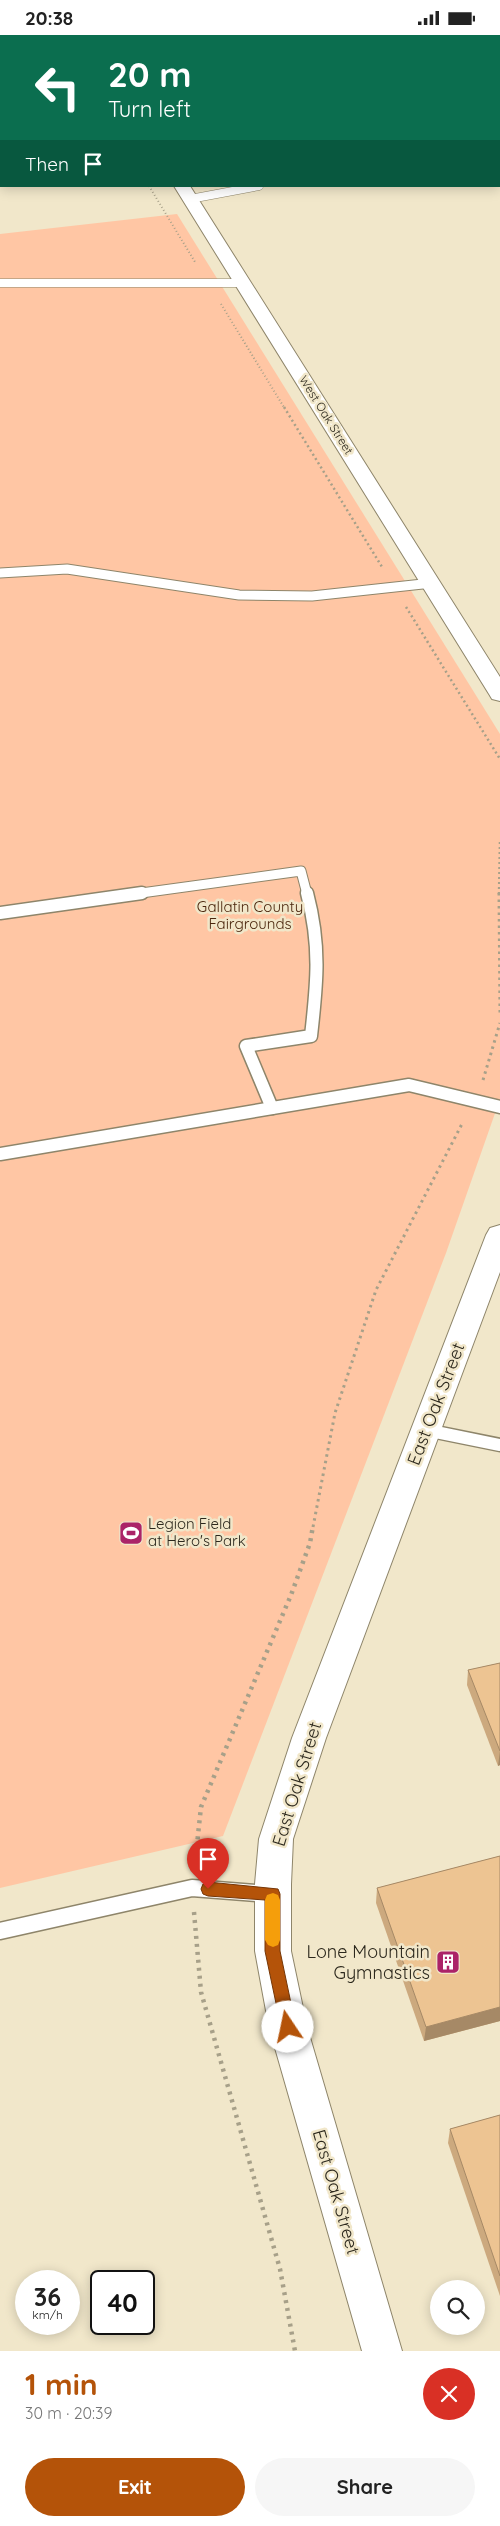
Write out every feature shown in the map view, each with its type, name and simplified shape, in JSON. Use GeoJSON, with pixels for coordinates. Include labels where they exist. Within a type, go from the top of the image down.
{"type":"FeatureCollection","features":[{"type":"Feature","properties":{"kind":"street","name":"West Oak Street"},"geometry":{"type":"LineString","coordinates":[[186,193],[500,694]]}},
{"type":"Feature","properties":{"kind":"street","name":"East Oak Street"},"geometry":{"type":"LineString","coordinates":[[382,2351],[288,2027],[273,1951],[273,1894],[276,1839],[309,1738],[500,1235]]}},
{"type":"Feature","properties":{"kind":"lane"},"geometry":{"type":"LineString","coordinates":[[186,193],[249,187]]}},
{"type":"Feature","properties":{"kind":"lane"},"geometry":{"type":"LineString","coordinates":[[0,283],[243,283]]}},
{"type":"Feature","properties":{"kind":"lane"},"geometry":{"type":"LineString","coordinates":[[0,573],[67,569],[239,595],[312,596],[432,583]]}},
{"type":"Feature","properties":{"kind":"lane"},"geometry":{"type":"LineString","coordinates":[[0,913],[301,871],[314,920],[318,970],[311,1036],[246,1046],[272,1108]]}},
{"type":"Feature","properties":{"kind":"lane"},"geometry":{"type":"LineString","coordinates":[[0,1154],[409,1085],[500,1107]]}},
{"type":"Feature","properties":{"kind":"lane"},"geometry":{"type":"LineString","coordinates":[[426,1430],[500,1445]]}},
{"type":"Feature","properties":{"kind":"lane"},"geometry":{"type":"LineString","coordinates":[[0,1931],[192,1888],[273,1894]]}},
{"type":"Feature","properties":{"kind":"path"},"geometry":{"type":"LineString","coordinates":[[150,187],[500,759]]}},
{"type":"Feature","properties":{"kind":"path"},"geometry":{"type":"LineString","coordinates":[[500,841],[498,872],[500,1013]]}},
{"type":"Feature","properties":{"kind":"green space","name":"Gallatin County Fairgrounds"},"geometry":{"type":"Polygon","coordinates":[[[177,214],[500,734],[500,1099],[446,1253],[223,1836],[0,1888],[0,234],[177,214]]]}},
{"type":"Feature","properties":{"kind":"building"},"geometry":{"type":"Polygon","coordinates":[[[500,1663],[500,1751],[468,1670],[500,1663]]]}},
{"type":"Feature","properties":{"kind":"building","name":"Lone Mountain Gymnastics"},"geometry":{"type":"Polygon","coordinates":[[[500,1856],[500,2007],[426,2027],[377,1888],[500,1856]]]}},
{"type":"Feature","properties":{"kind":"building"},"geometry":{"type":"Polygon","coordinates":[[[500,2115],[500,2276],[450,2129],[500,2115]]]}},
{"type":"Feature","properties":{"kind":"slow traffic"},"geometry":{"type":"LineString","coordinates":[[273,1900],[273,1940]]}},
{"type":"Feature","properties":{"kind":"place","name":"Legion Field at Hero's Park"},"geometry":{"type":"Point","coordinates":[131,1533]}},
{"type":"Feature","properties":{"kind":"place","name":"Lone Mountain Gymnastics"},"geometry":{"type":"Point","coordinates":[448,1962]}},
{"type":"Feature","properties":{"kind":"route"},"geometry":{"type":"LineString","coordinates":[[208,1889],[273,1894],[273,1951],[288,2027]]}}]}
